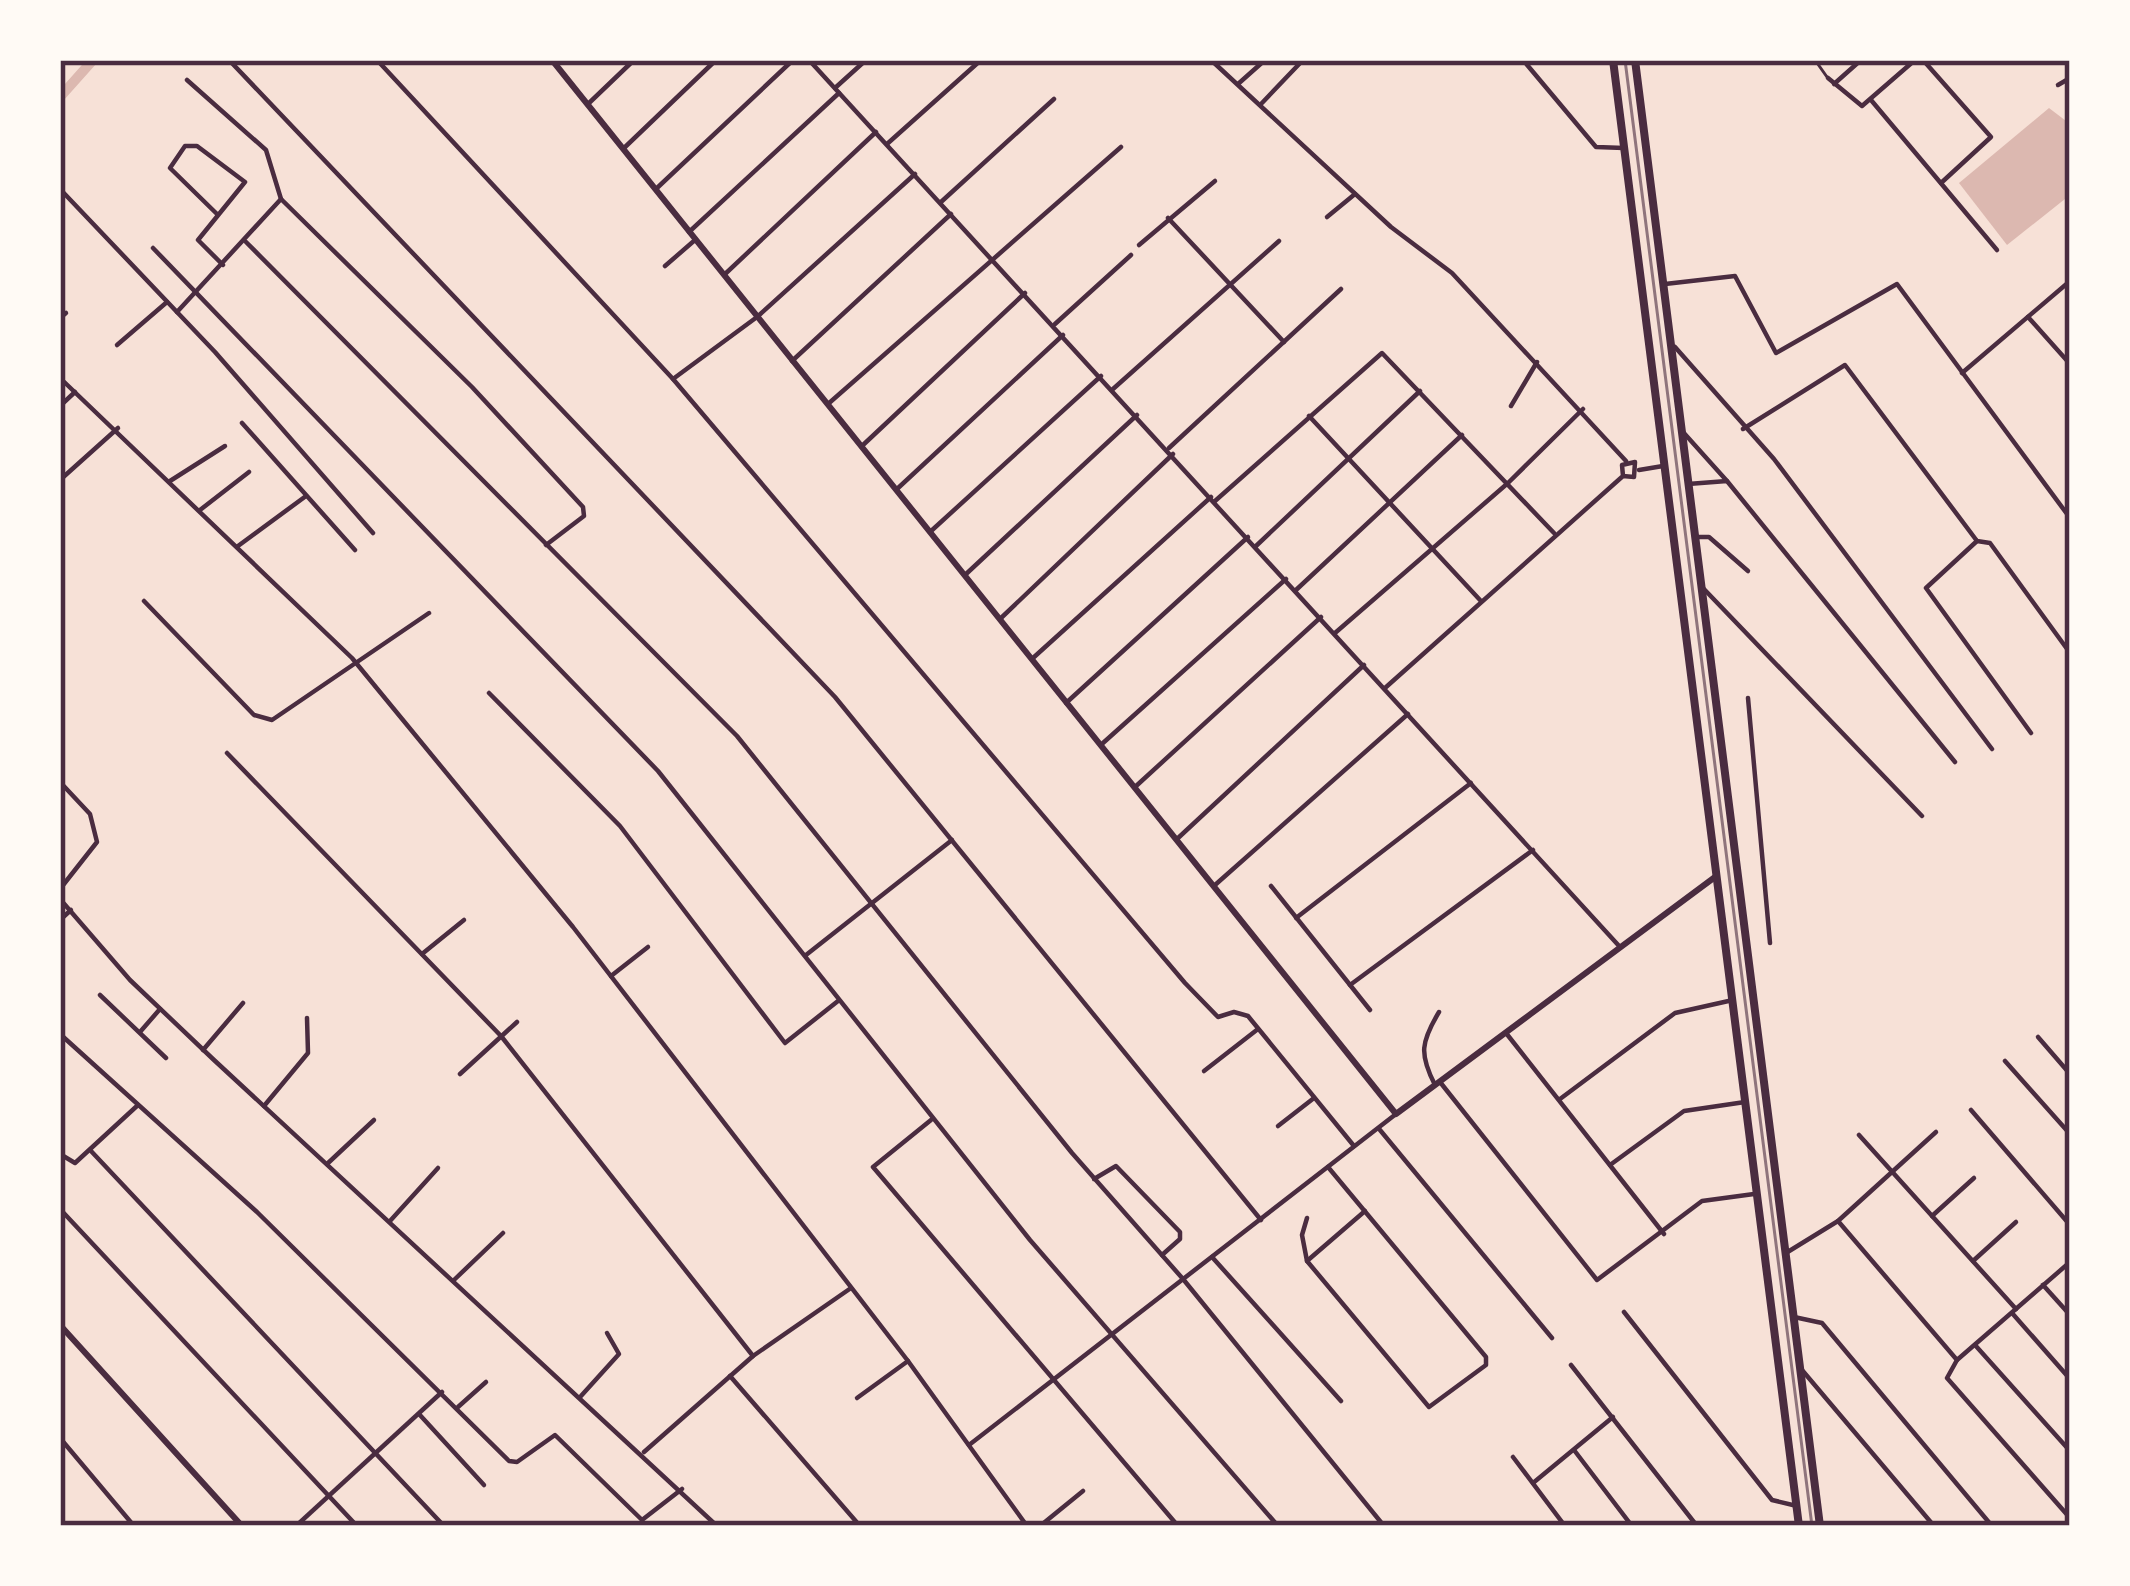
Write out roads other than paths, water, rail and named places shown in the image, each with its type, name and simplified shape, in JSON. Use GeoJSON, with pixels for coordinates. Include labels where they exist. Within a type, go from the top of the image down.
{"type":"FeatureCollection","features":[{"type":"Feature","properties":{"kind":"main road"},"geometry":{"type":"LineString","coordinates":[[1613,60],[1799,1526]]}},
{"type":"Feature","properties":{"kind":"main road"},"geometry":{"type":"LineString","coordinates":[[1635,60],[1820,1526]]}},
{"type":"Feature","properties":{"kind":"main road"},"geometry":{"type":"LineString","coordinates":[[1642,285],[1664,284]]}},
{"type":"Feature","properties":{"kind":"main road"},"geometry":{"type":"LineString","coordinates":[[1717,875],[1737,871]]}},
{"type":"Feature","properties":{"kind":"street"},"geometry":{"type":"LineString","coordinates":[[229,60],[835,697],[1261,1220]]}},
{"type":"Feature","properties":{"kind":"street"},"geometry":{"type":"LineString","coordinates":[[377,60],[673,380],[1184,982],[1218,1017],[1234,1012],[1248,1016],[1354,1146]]}},
{"type":"Feature","properties":{"kind":"street"},"geometry":{"type":"LineString","coordinates":[[588,104],[634,60]]}},
{"type":"Feature","properties":{"kind":"street"},"geometry":{"type":"LineString","coordinates":[[623,149],[716,60]]}},
{"type":"Feature","properties":{"kind":"street"},"geometry":{"type":"LineString","coordinates":[[656,189],[793,60]]}},
{"type":"Feature","properties":{"kind":"street"},"geometry":{"type":"LineString","coordinates":[[809,60],[1620,947]]}},
{"type":"Feature","properties":{"kind":"street"},"geometry":{"type":"LineString","coordinates":[[689,232],[830,102],[866,60]]}},
{"type":"Feature","properties":{"kind":"street"},"geometry":{"type":"LineString","coordinates":[[887,144],[981,60]]}},
{"type":"Feature","properties":{"kind":"street"},"geometry":{"type":"LineString","coordinates":[[1211,60],[1355,194],[1452,273],[1639,470]]}},
{"type":"Feature","properties":{"kind":"street"},"geometry":{"type":"LineString","coordinates":[[1238,84],[1265,60]]}},
{"type":"Feature","properties":{"kind":"street"},"geometry":{"type":"LineString","coordinates":[[1260,105],[1303,60]]}},
{"type":"Feature","properties":{"kind":"street"},"geometry":{"type":"LineString","coordinates":[[1523,60],[1596,147],[1624,148]]}},
{"type":"Feature","properties":{"kind":"street"},"geometry":{"type":"LineString","coordinates":[[1815,60],[1858,106],[1915,60]]}},
{"type":"Feature","properties":{"kind":"street"},"geometry":{"type":"LineString","coordinates":[[1834,84],[1862,60]]}},
{"type":"Feature","properties":{"kind":"street"},"geometry":{"type":"LineString","coordinates":[[1923,60],[1991,137],[1941,183]]}},
{"type":"Feature","properties":{"kind":"street"},"geometry":{"type":"LineString","coordinates":[[555,61],[1396,1114]]}},
{"type":"Feature","properties":{"kind":"street"},"geometry":{"type":"LineString","coordinates":[[2058,85],[2070,78]]}},
{"type":"Feature","properties":{"kind":"street"},"geometry":{"type":"LineString","coordinates":[[187,80],[266,150],[280,199],[472,387],[583,507],[584,516],[546,545]]}},
{"type":"Feature","properties":{"kind":"street"},"geometry":{"type":"LineString","coordinates":[[941,202],[1054,99]]}},
{"type":"Feature","properties":{"kind":"street"},"geometry":{"type":"LineString","coordinates":[[1871,100],[1997,250]]}},
{"type":"Feature","properties":{"kind":"street"},"geometry":{"type":"LineString","coordinates":[[724,275],[876,132]]}},
{"type":"Feature","properties":{"kind":"street"},"geometry":{"type":"LineString","coordinates":[[218,215],[170,168],[185,146],[197,146],[245,182],[198,240],[223,265]]}},
{"type":"Feature","properties":{"kind":"street"},"geometry":{"type":"LineString","coordinates":[[828,404],[991,256],[1121,147]]}},
{"type":"Feature","properties":{"kind":"street"},"geometry":{"type":"LineString","coordinates":[[673,380],[757,317],[914,174]]}},
{"type":"Feature","properties":{"kind":"street"},"geometry":{"type":"LineString","coordinates":[[1139,245],[1215,181]]}},
{"type":"Feature","properties":{"kind":"street"},"geometry":{"type":"LineString","coordinates":[[60,189],[177,312],[373,533]]}},
{"type":"Feature","properties":{"kind":"street"},"geometry":{"type":"LineString","coordinates":[[1327,217],[1355,194]]}},
{"type":"Feature","properties":{"kind":"street"},"geometry":{"type":"LineString","coordinates":[[177,312],[246,242],[280,199]]}},
{"type":"Feature","properties":{"kind":"street"},"geometry":{"type":"LineString","coordinates":[[792,361],[952,213]]}},
{"type":"Feature","properties":{"kind":"street"},"geometry":{"type":"LineString","coordinates":[[1168,218],[1284,342]]}},
{"type":"Feature","properties":{"kind":"street"},"geometry":{"type":"LineString","coordinates":[[664,266],[695,240]]}},
{"type":"Feature","properties":{"kind":"street"},"geometry":{"type":"LineString","coordinates":[[246,242],[737,736],[1094,1179],[1183,1279],[1384,1526]]}},
{"type":"Feature","properties":{"kind":"street"},"geometry":{"type":"LineString","coordinates":[[1113,389],[1279,242]]}},
{"type":"Feature","properties":{"kind":"street"},"geometry":{"type":"LineString","coordinates":[[153,248],[658,772],[932,1119],[1278,1526]]}},
{"type":"Feature","properties":{"kind":"street"},"geometry":{"type":"LineString","coordinates":[[1054,325],[1130,255]]}},
{"type":"Feature","properties":{"kind":"street"},"geometry":{"type":"LineString","coordinates":[[1664,284],[1736,276],[1776,353],[1897,284],[2070,518]]}},
{"type":"Feature","properties":{"kind":"street"},"geometry":{"type":"LineString","coordinates":[[1962,373],[2070,281]]}},
{"type":"Feature","properties":{"kind":"street"},"geometry":{"type":"LineString","coordinates":[[1000,620],[1341,289]]}},
{"type":"Feature","properties":{"kind":"street"},"geometry":{"type":"LineString","coordinates":[[861,447],[1025,293]]}},
{"type":"Feature","properties":{"kind":"street"},"geometry":{"type":"LineString","coordinates":[[117,346],[167,302]]}},
{"type":"Feature","properties":{"kind":"street"},"geometry":{"type":"LineString","coordinates":[[2028,317],[2070,364]]}},
{"type":"Feature","properties":{"kind":"street"},"geometry":{"type":"LineString","coordinates":[[897,489],[1064,334]]}},
{"type":"Feature","properties":{"kind":"street"},"geometry":{"type":"LineString","coordinates":[[1671,343],[1774,459],[1992,749]]}},
{"type":"Feature","properties":{"kind":"street"},"geometry":{"type":"LineString","coordinates":[[1032,659],[1382,353],[1554,533]]}},
{"type":"Feature","properties":{"kind":"street"},"geometry":{"type":"LineString","coordinates":[[1511,406],[1538,362]]}},
{"type":"Feature","properties":{"kind":"street"},"geometry":{"type":"LineString","coordinates":[[1743,429],[1844,365],[1977,541],[1990,543],[2070,653]]}},
{"type":"Feature","properties":{"kind":"street"},"geometry":{"type":"LineString","coordinates":[[930,532],[1101,376]]}},
{"type":"Feature","properties":{"kind":"street"},"geometry":{"type":"LineString","coordinates":[[60,379],[118,428],[356,663],[611,976],[908,1361],[1027,1526]]}},
{"type":"Feature","properties":{"kind":"street"},"geometry":{"type":"LineString","coordinates":[[60,406],[75,392]]}},
{"type":"Feature","properties":{"kind":"street"},"geometry":{"type":"LineString","coordinates":[[1256,547],[1420,392]]}},
{"type":"Feature","properties":{"kind":"street"},"geometry":{"type":"LineString","coordinates":[[1335,633],[1508,483],[1583,409]]}},
{"type":"Feature","properties":{"kind":"street"},"geometry":{"type":"LineString","coordinates":[[963,576],[1137,416]]}},
{"type":"Feature","properties":{"kind":"street"},"geometry":{"type":"LineString","coordinates":[[1309,416],[1480,600]]}},
{"type":"Feature","properties":{"kind":"street"},"geometry":{"type":"LineString","coordinates":[[242,423],[355,550]]}},
{"type":"Feature","properties":{"kind":"street"},"geometry":{"type":"LineString","coordinates":[[60,480],[118,428]]}},
{"type":"Feature","properties":{"kind":"street"},"geometry":{"type":"LineString","coordinates":[[1682,431],[1955,762]]}},
{"type":"Feature","properties":{"kind":"street"},"geometry":{"type":"LineString","coordinates":[[1296,590],[1462,435]]}},
{"type":"Feature","properties":{"kind":"street"},"geometry":{"type":"LineString","coordinates":[[170,481],[226,446]]}},
{"type":"Feature","properties":{"kind":"street"},"geometry":{"type":"LineString","coordinates":[[1385,688],[1623,476],[1626,461]]}},
{"type":"Feature","properties":{"kind":"street"},"geometry":{"type":"LineString","coordinates":[[1623,476],[1632,478],[1639,470],[1665,466]]}},
{"type":"Feature","properties":{"kind":"street"},"geometry":{"type":"LineString","coordinates":[[200,510],[249,472]]}},
{"type":"Feature","properties":{"kind":"street"},"geometry":{"type":"LineString","coordinates":[[1688,484],[1727,481]]}},
{"type":"Feature","properties":{"kind":"street"},"geometry":{"type":"LineString","coordinates":[[238,546],[306,496]]}},
{"type":"Feature","properties":{"kind":"street"},"geometry":{"type":"LineString","coordinates":[[1066,704],[1248,537]]}},
{"type":"Feature","properties":{"kind":"street"},"geometry":{"type":"LineString","coordinates":[[1695,537],[1708,537],[1748,571]]}},
{"type":"Feature","properties":{"kind":"street"},"geometry":{"type":"LineString","coordinates":[[1977,541],[1926,588],[2031,733]]}},
{"type":"Feature","properties":{"kind":"street"},"geometry":{"type":"LineString","coordinates":[[1101,745],[1286,579]]}},
{"type":"Feature","properties":{"kind":"street"},"geometry":{"type":"LineString","coordinates":[[1702,587],[1922,816]]}},
{"type":"Feature","properties":{"kind":"street"},"geometry":{"type":"LineString","coordinates":[[144,601],[262,718],[272,720],[429,613]]}},
{"type":"Feature","properties":{"kind":"street"},"geometry":{"type":"LineString","coordinates":[[1135,788],[1321,617]]}},
{"type":"Feature","properties":{"kind":"street"},"geometry":{"type":"LineString","coordinates":[[1177,839],[1364,665]]}},
{"type":"Feature","properties":{"kind":"street"},"geometry":{"type":"LineString","coordinates":[[489,693],[620,826],[785,1043],[838,1001]]}},
{"type":"Feature","properties":{"kind":"street"},"geometry":{"type":"LineString","coordinates":[[1748,698],[1770,943]]}},
{"type":"Feature","properties":{"kind":"street"},"geometry":{"type":"LineString","coordinates":[[1215,885],[1408,714]]}},
{"type":"Feature","properties":{"kind":"street"},"geometry":{"type":"LineString","coordinates":[[227,753],[501,1036],[753,1356]]}},
{"type":"Feature","properties":{"kind":"street"},"geometry":{"type":"LineString","coordinates":[[60,782],[91,814],[97,842],[60,889]]}},
{"type":"Feature","properties":{"kind":"street"},"geometry":{"type":"LineString","coordinates":[[1296,918],[1471,783]]}},
{"type":"Feature","properties":{"kind":"street"},"geometry":{"type":"LineString","coordinates":[[803,957],[952,840]]}},
{"type":"Feature","properties":{"kind":"street"},"geometry":{"type":"LineString","coordinates":[[1350,985],[1532,850]]}},
{"type":"Feature","properties":{"kind":"street"},"geometry":{"type":"LineString","coordinates":[[969,1444],[1396,1114],[1717,875]]}},
{"type":"Feature","properties":{"kind":"street"},"geometry":{"type":"LineString","coordinates":[[1271,886],[1370,1010]]}},
{"type":"Feature","properties":{"kind":"street"},"geometry":{"type":"LineString","coordinates":[[60,899],[160,1009],[717,1526]]}},
{"type":"Feature","properties":{"kind":"street"},"geometry":{"type":"LineString","coordinates":[[60,920],[71,910]]}},
{"type":"Feature","properties":{"kind":"street"},"geometry":{"type":"LineString","coordinates":[[422,955],[464,920]]}},
{"type":"Feature","properties":{"kind":"street"},"geometry":{"type":"LineString","coordinates":[[611,976],[648,947]]}},
{"type":"Feature","properties":{"kind":"street"},"geometry":{"type":"LineString","coordinates":[[100,995],[166,1058]]}},
{"type":"Feature","properties":{"kind":"street"},"geometry":{"type":"LineString","coordinates":[[1560,1099],[1675,1013],[1733,1000]]}},
{"type":"Feature","properties":{"kind":"street"},"geometry":{"type":"LineString","coordinates":[[203,1050],[243,1003]]}},
{"type":"Feature","properties":{"kind":"street"},"geometry":{"type":"LineString","coordinates":[[139,1033],[160,1009]]}},
{"type":"Feature","properties":{"kind":"street"},"geometry":{"type":"LineString","coordinates":[[1439,1012],[1421,1046],[1421,1058],[1588,1275],[1604,1278],[1702,1201],[1757,1194]]}},
{"type":"Feature","properties":{"kind":"street"},"geometry":{"type":"LineString","coordinates":[[264,1106],[308,1053],[307,1018]]}},
{"type":"Feature","properties":{"kind":"street"},"geometry":{"type":"LineString","coordinates":[[460,1074],[517,1022]]}},
{"type":"Feature","properties":{"kind":"street"},"geometry":{"type":"LineString","coordinates":[[1204,1071],[1258,1029]]}},
{"type":"Feature","properties":{"kind":"street"},"geometry":{"type":"LineString","coordinates":[[1506,1033],[1664,1234]]}},
{"type":"Feature","properties":{"kind":"street"},"geometry":{"type":"LineString","coordinates":[[60,1034],[514,1463],[555,1435],[642,1520],[682,1489]]}},
{"type":"Feature","properties":{"kind":"street"},"geometry":{"type":"LineString","coordinates":[[2038,1037],[2070,1074]]}},
{"type":"Feature","properties":{"kind":"street"},"geometry":{"type":"LineString","coordinates":[[2006,1061],[2070,1134]]}},
{"type":"Feature","properties":{"kind":"street"},"geometry":{"type":"LineString","coordinates":[[1278,1126],[1314,1098]]}},
{"type":"Feature","properties":{"kind":"street"},"geometry":{"type":"LineString","coordinates":[[1610,1165],[1684,1111],[1745,1102]]}},
{"type":"Feature","properties":{"kind":"street"},"geometry":{"type":"LineString","coordinates":[[60,1154],[72,1164],[138,1105]]}},
{"type":"Feature","properties":{"kind":"street"},"geometry":{"type":"LineString","coordinates":[[1971,1110],[2070,1225]]}},
{"type":"Feature","properties":{"kind":"street"},"geometry":{"type":"LineString","coordinates":[[932,1119],[873,1167],[1178,1526]]}},
{"type":"Feature","properties":{"kind":"street"},"geometry":{"type":"LineString","coordinates":[[327,1164],[374,1120]]}},
{"type":"Feature","properties":{"kind":"street"},"geometry":{"type":"LineString","coordinates":[[1378,1128],[1552,1338]]}},
{"type":"Feature","properties":{"kind":"street"},"geometry":{"type":"LineString","coordinates":[[1786,1253],[1838,1221],[1936,1132]]}},
{"type":"Feature","properties":{"kind":"street"},"geometry":{"type":"LineString","coordinates":[[1859,1135],[1973,1261],[2070,1379]]}},
{"type":"Feature","properties":{"kind":"street"},"geometry":{"type":"LineString","coordinates":[[91,1150],[445,1526]]}},
{"type":"Feature","properties":{"kind":"street"},"geometry":{"type":"LineString","coordinates":[[1094,1179],[1112,1166],[1121,1169],[1180,1232],[1180,1239],[1162,1256]]}},
{"type":"Feature","properties":{"kind":"street"},"geometry":{"type":"LineString","coordinates":[[1307,1218],[1302,1235],[1307,1261],[1429,1407],[1486,1365],[1486,1357],[1328,1167]]}},
{"type":"Feature","properties":{"kind":"street"},"geometry":{"type":"LineString","coordinates":[[390,1221],[437,1168]]}},
{"type":"Feature","properties":{"kind":"street"},"geometry":{"type":"LineString","coordinates":[[1933,1216],[1974,1178]]}},
{"type":"Feature","properties":{"kind":"street"},"geometry":{"type":"LineString","coordinates":[[60,1209],[357,1526]]}},
{"type":"Feature","properties":{"kind":"street"},"geometry":{"type":"LineString","coordinates":[[1307,1261],[1364,1211]]}},
{"type":"Feature","properties":{"kind":"street"},"geometry":{"type":"LineString","coordinates":[[1838,1221],[1957,1360]]}},
{"type":"Feature","properties":{"kind":"street"},"geometry":{"type":"LineString","coordinates":[[1973,1261],[2016,1222]]}},
{"type":"Feature","properties":{"kind":"street"},"geometry":{"type":"LineString","coordinates":[[454,1280],[503,1233]]}},
{"type":"Feature","properties":{"kind":"street"},"geometry":{"type":"LineString","coordinates":[[1212,1257],[1341,1401]]}},
{"type":"Feature","properties":{"kind":"street"},"geometry":{"type":"LineString","coordinates":[[2070,1262],[1957,1360],[1947,1378],[2070,1518]]}},
{"type":"Feature","properties":{"kind":"street"},"geometry":{"type":"LineString","coordinates":[[2044,1285],[2070,1315]]}},
{"type":"Feature","properties":{"kind":"street"},"geometry":{"type":"LineString","coordinates":[[643,1453],[729,1375],[850,1288]]}},
{"type":"Feature","properties":{"kind":"street"},"geometry":{"type":"LineString","coordinates":[[1624,1312],[1772,1500],[1797,1506]]}},
{"type":"Feature","properties":{"kind":"street"},"geometry":{"type":"LineString","coordinates":[[1794,1317],[1822,1323],[1992,1526]]}},
{"type":"Feature","properties":{"kind":"street"},"geometry":{"type":"LineString","coordinates":[[60,1324],[242,1526]]}},
{"type":"Feature","properties":{"kind":"street"},"geometry":{"type":"LineString","coordinates":[[581,1396],[620,1354],[607,1333]]}},
{"type":"Feature","properties":{"kind":"street"},"geometry":{"type":"LineString","coordinates":[[1975,1345],[2070,1451]]}},
{"type":"Feature","properties":{"kind":"street"},"geometry":{"type":"LineString","coordinates":[[857,1398],[908,1361]]}},
{"type":"Feature","properties":{"kind":"street"},"geometry":{"type":"LineString","coordinates":[[1571,1365],[1697,1526]]}},
{"type":"Feature","properties":{"kind":"street"},"geometry":{"type":"LineString","coordinates":[[1801,1368],[1934,1526]]}},
{"type":"Feature","properties":{"kind":"street"},"geometry":{"type":"LineString","coordinates":[[729,1375],[858,1526]]}},
{"type":"Feature","properties":{"kind":"street"},"geometry":{"type":"LineString","coordinates":[[458,1407],[486,1382]]}},
{"type":"Feature","properties":{"kind":"street"},"geometry":{"type":"LineString","coordinates":[[296,1526],[443,1391]]}},
{"type":"Feature","properties":{"kind":"street"},"geometry":{"type":"LineString","coordinates":[[419,1414],[484,1485]]}},
{"type":"Feature","properties":{"kind":"street"},"geometry":{"type":"LineString","coordinates":[[1532,1483],[1613,1417]]}},
{"type":"Feature","properties":{"kind":"street"},"geometry":{"type":"LineString","coordinates":[[60,1438],[134,1526]]}},
{"type":"Feature","properties":{"kind":"street"},"geometry":{"type":"LineString","coordinates":[[1574,1450],[1632,1526]]}},
{"type":"Feature","properties":{"kind":"street"},"geometry":{"type":"LineString","coordinates":[[1513,1457],[1565,1526]]}},
{"type":"Feature","properties":{"kind":"street"},"geometry":{"type":"LineString","coordinates":[[1040,1526],[1083,1491]]}},
{"type":"Feature","properties":{"kind":"waterway"},"geometry":{"type":"LineString","coordinates":[[60,97],[93,60]]}},
{"type":"Feature","properties":{"kind":"railway"},"geometry":{"type":"LineString","coordinates":[[1625,60],[1812,1526]]}}]}
